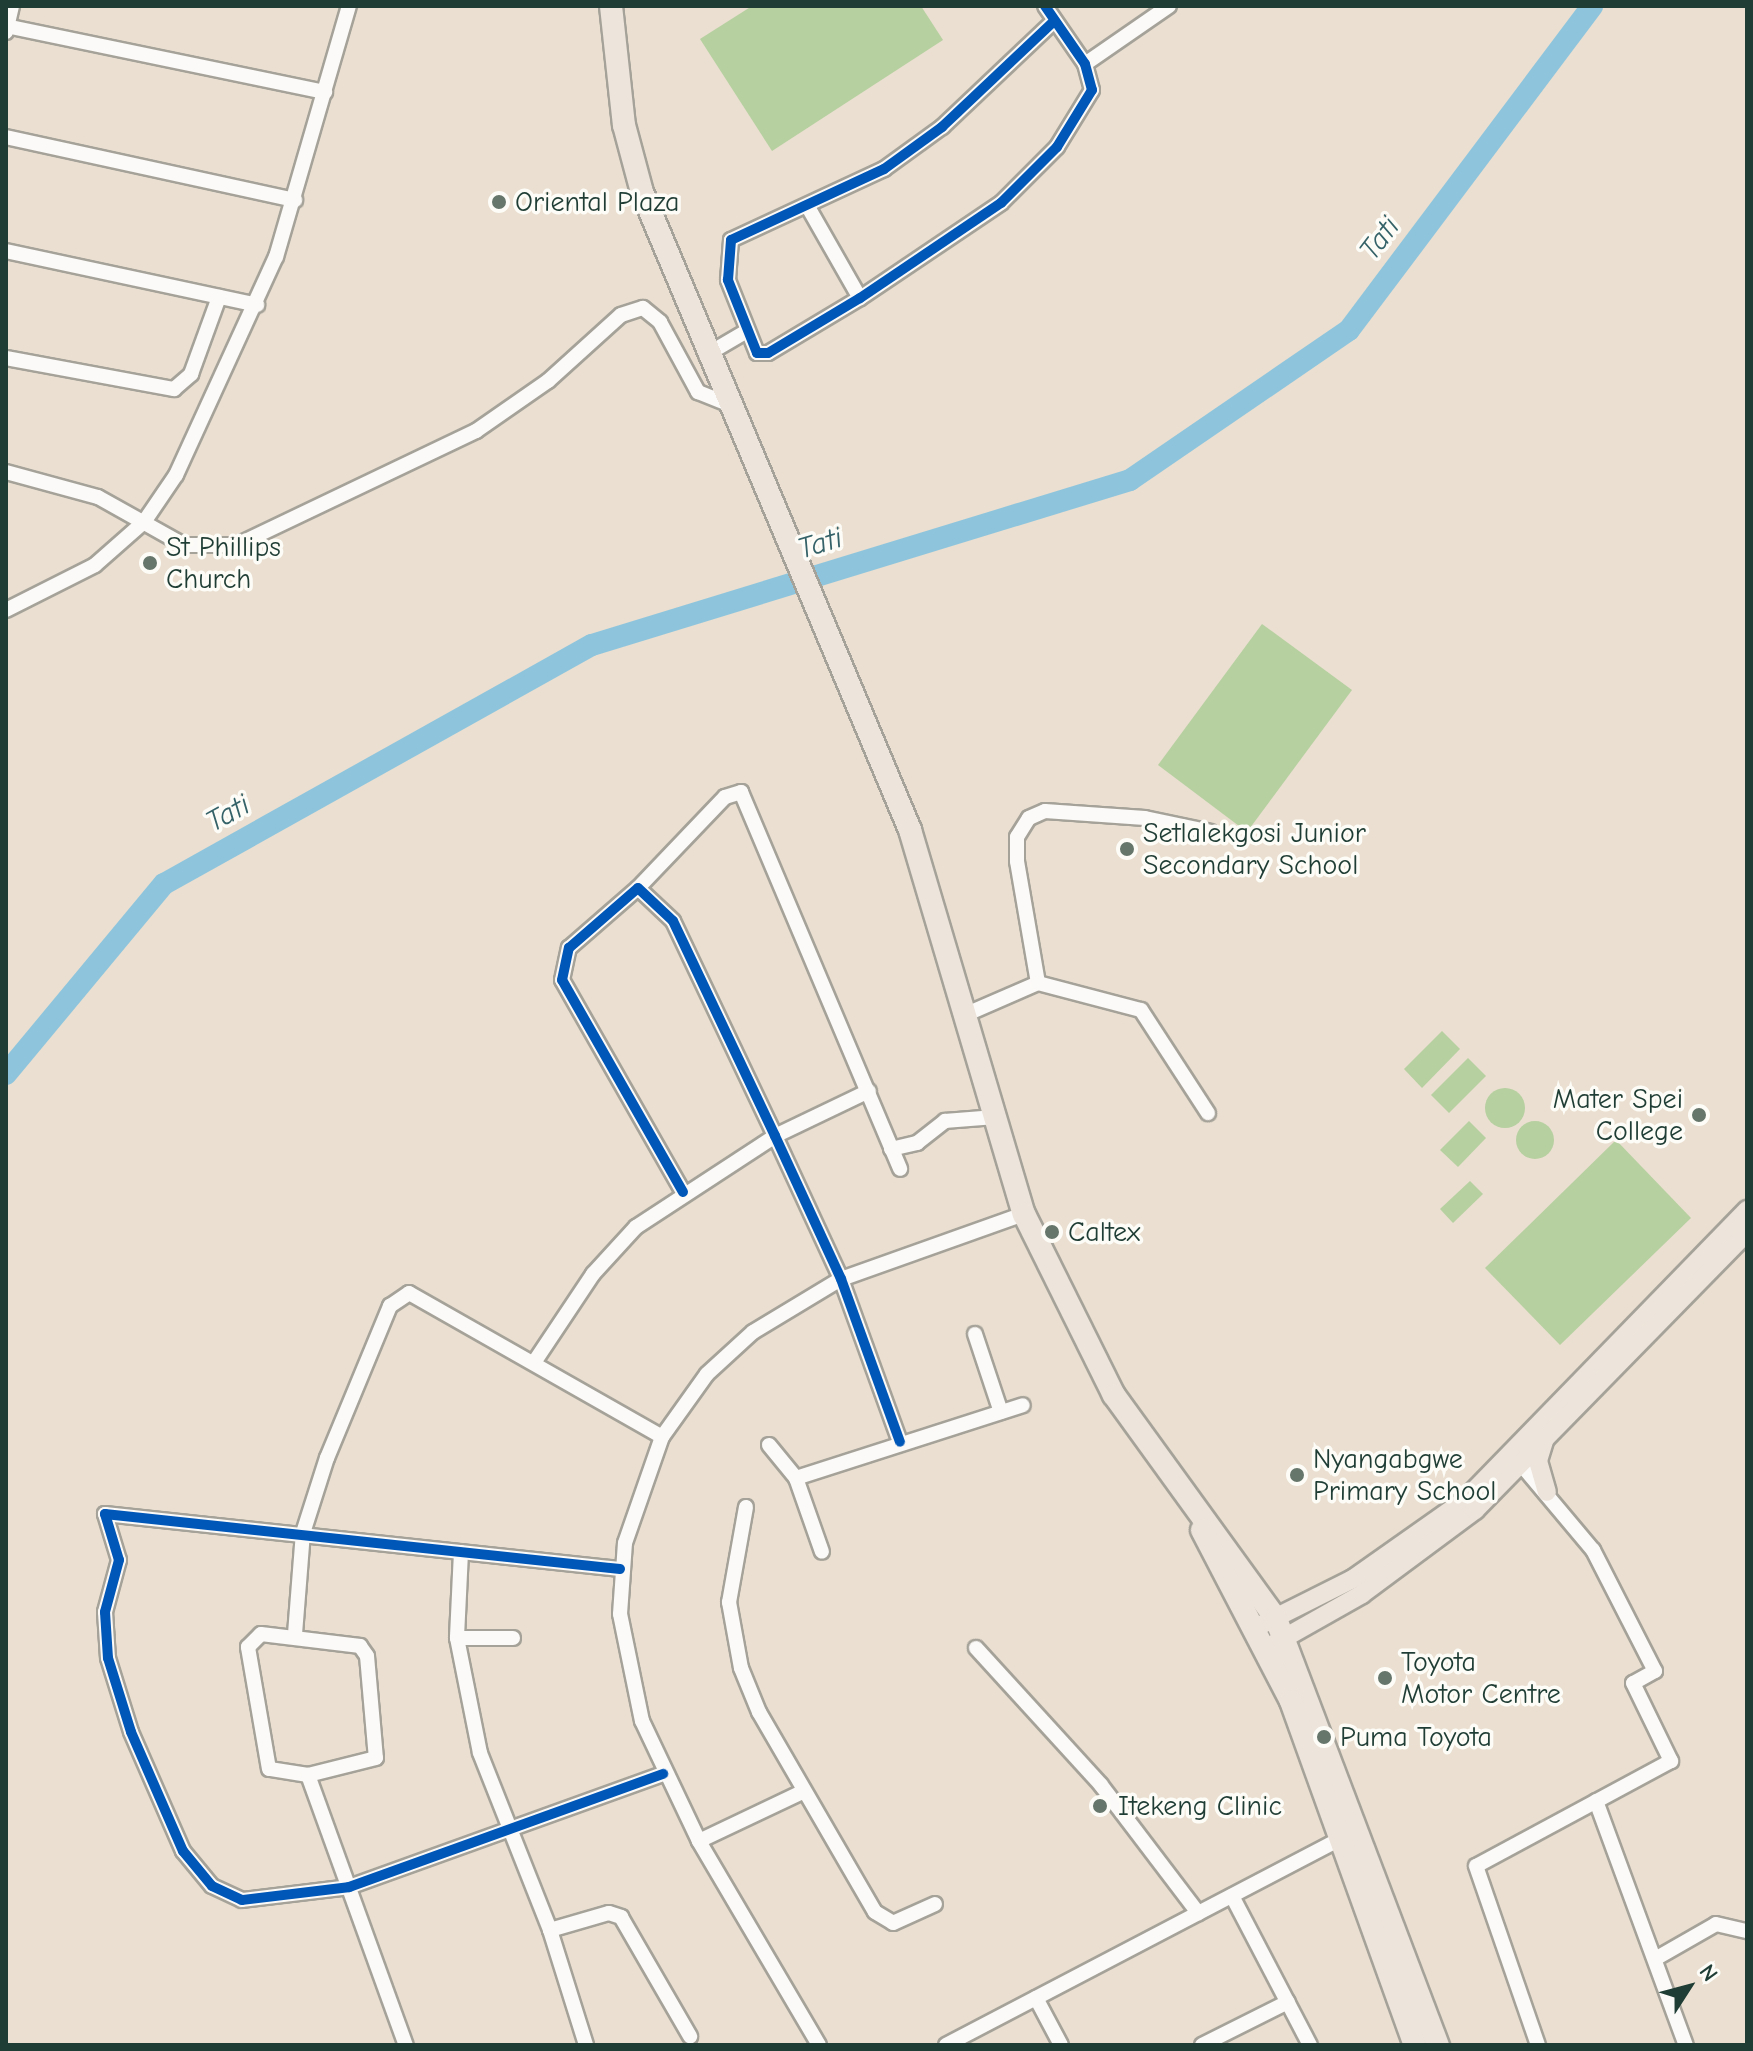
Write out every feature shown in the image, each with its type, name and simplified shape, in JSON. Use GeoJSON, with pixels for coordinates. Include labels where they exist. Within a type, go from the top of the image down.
{"type":"FeatureCollection","features":[{"type":"Feature","properties":{"kind":"highway"},"geometry":{"type":"LineString","coordinates":[[611,6],[632,158],[706,355],[910,830],[969,1013],[1024,1214],[1074,1326],[1271,1633],[1360,1829],[1438,2045]]}},
{"type":"Feature","properties":{"kind":"highway"},"geometry":{"type":"LineString","coordinates":[[1271,1633],[1338,1840],[1415,2045]]}},
{"type":"Feature","properties":{"kind":"main road"},"geometry":{"type":"LineString","coordinates":[[1271,1633],[1415,1538],[1515,1456],[1747,1210]]}},
{"type":"Feature","properties":{"kind":"main road"},"geometry":{"type":"LineString","coordinates":[[1271,1633],[1425,1552],[1497,1487],[1515,1456],[1545,1438],[1746,1233]]}},
{"type":"Feature","properties":{"kind":"main road"},"geometry":{"type":"LineString","coordinates":[[1545,1438],[1538,1461],[1547,1492]]}},
{"type":"Feature","properties":{"kind":"main road"},"geometry":{"type":"LineString","coordinates":[[1497,1487],[1521,1480],[1547,1492]]}},
{"type":"Feature","properties":{"kind":"street"},"geometry":{"type":"LineString","coordinates":[[12,6],[6,28],[325,92]]}},
{"type":"Feature","properties":{"kind":"street"},"geometry":{"type":"LineString","coordinates":[[6,610],[95,565],[144,522],[194,443],[257,305],[295,200],[349,6]]}},
{"type":"Feature","properties":{"kind":"street"},"geometry":{"type":"LineString","coordinates":[[1045,6],[1052,23],[1085,64],[1089,102],[1057,147],[1001,203],[860,298],[768,353],[757,353],[745,332],[726,247],[740,233],[859,185],[942,127],[1052,23]]}},
{"type":"Feature","properties":{"kind":"street"},"geometry":{"type":"LineString","coordinates":[[1085,64],[1169,6]]}},
{"type":"Feature","properties":{"kind":"street"},"geometry":{"type":"LineString","coordinates":[[6,137],[295,200]]}},
{"type":"Feature","properties":{"kind":"street"},"geometry":{"type":"LineString","coordinates":[[808,207],[860,298]]}},
{"type":"Feature","properties":{"kind":"street"},"geometry":{"type":"LineString","coordinates":[[6,251],[257,305]]}},
{"type":"Feature","properties":{"kind":"street"},"geometry":{"type":"LineString","coordinates":[[6,358],[174,389],[191,374],[219,297]]}},
{"type":"Feature","properties":{"kind":"street"},"geometry":{"type":"LineString","coordinates":[[6,472],[82,491],[201,549],[256,538],[490,423],[631,310],[652,312],[703,398],[727,404]]}},
{"type":"Feature","properties":{"kind":"street"},"geometry":{"type":"LineString","coordinates":[[706,355],[745,332]]}},
{"type":"Feature","properties":{"kind":"street"},"geometry":{"type":"LineString","coordinates":[[683,1192],[562,980],[569,948],[638,888],[725,797],[741,792],[900,1169]]}},
{"type":"Feature","properties":{"kind":"street"},"geometry":{"type":"LineString","coordinates":[[1038,983],[1016,850],[1029,818],[1045,811],[1145,818],[1211,832]]}},
{"type":"Feature","properties":{"kind":"street"},"geometry":{"type":"LineString","coordinates":[[638,888],[673,921],[775,1136],[841,1279],[900,1442]]}},
{"type":"Feature","properties":{"kind":"street"},"geometry":{"type":"LineString","coordinates":[[969,1013],[1038,983],[1151,1017],[1208,1113]]}},
{"type":"Feature","properties":{"kind":"street"},"geometry":{"type":"LineString","coordinates":[[535,1361],[611,1251],[683,1192],[775,1136],[869,1091]]}},
{"type":"Feature","properties":{"kind":"street"},"geometry":{"type":"LineString","coordinates":[[891,1149],[917,1143],[945,1121],[995,1117]]}},
{"type":"Feature","properties":{"kind":"street"},"geometry":{"type":"LineString","coordinates":[[819,2045],[663,1774],[629,1678],[620,1569],[662,1437],[729,1353],[841,1279],[1024,1214]]}},
{"type":"Feature","properties":{"kind":"street"},"geometry":{"type":"LineString","coordinates":[[295,1634],[303,1533],[353,1389],[398,1299],[423,1296],[662,1437]]}},
{"type":"Feature","properties":{"kind":"street"},"geometry":{"type":"LineString","coordinates":[[975,1334],[1001,1412]]}},
{"type":"Feature","properties":{"kind":"street"},"geometry":{"type":"LineString","coordinates":[[796,1478],[900,1442],[1023,1405]]}},
{"type":"Feature","properties":{"kind":"street"},"geometry":{"type":"LineString","coordinates":[[769,1445],[796,1478],[822,1552]]}},
{"type":"Feature","properties":{"kind":"street"},"geometry":{"type":"LineString","coordinates":[[1515,1456],[1593,1550],[1655,1671],[1633,1683],[1671,1761],[1476,1866],[1538,2045]]}},
{"type":"Feature","properties":{"kind":"street"},"geometry":{"type":"LineString","coordinates":[[746,1507],[729,1577],[733,1637],[759,1712],[802,1792],[884,1921],[935,1904]]}},
{"type":"Feature","properties":{"kind":"street"},"geometry":{"type":"LineString","coordinates":[[620,1569],[105,1514],[119,1560],[105,1637],[131,1732],[200,1874],[242,1900],[349,1887],[663,1774]]}},
{"type":"Feature","properties":{"kind":"street"},"geometry":{"type":"LineString","coordinates":[[461,1552],[457,1638],[480,1753],[506,1832],[550,1930],[586,2045]]}},
{"type":"Feature","properties":{"kind":"street"},"geometry":{"type":"LineString","coordinates":[[261,1634],[295,1634],[360,1646],[380,1747],[367,1764],[308,1775],[269,1769],[248,1647],[261,1634]]}},
{"type":"Feature","properties":{"kind":"street"},"geometry":{"type":"LineString","coordinates":[[457,1638],[513,1638]]}},
{"type":"Feature","properties":{"kind":"street"},"geometry":{"type":"LineString","coordinates":[[976,1648],[1101,1785],[1198,1913]]}},
{"type":"Feature","properties":{"kind":"street"},"geometry":{"type":"LineString","coordinates":[[308,1775],[406,2045]]}},
{"type":"Feature","properties":{"kind":"street"},"geometry":{"type":"LineString","coordinates":[[699,1841],[802,1792]]}},
{"type":"Feature","properties":{"kind":"street"},"geometry":{"type":"LineString","coordinates":[[1596,1801],[1686,2045]]}},
{"type":"Feature","properties":{"kind":"street"},"geometry":{"type":"LineString","coordinates":[[946,2045],[1360,1829]]}},
{"type":"Feature","properties":{"kind":"street"},"geometry":{"type":"LineString","coordinates":[[1232,1896],[1310,2045]]}},
{"type":"Feature","properties":{"kind":"street"},"geometry":{"type":"LineString","coordinates":[[550,1930],[609,1913],[621,1917],[690,2036]]}},
{"type":"Feature","properties":{"kind":"street"},"geometry":{"type":"LineString","coordinates":[[1655,1959],[1716,1924],[1747,1931]]}},
{"type":"Feature","properties":{"kind":"street"},"geometry":{"type":"LineString","coordinates":[[1036,1998],[1061,2045]]}},
{"type":"Feature","properties":{"kind":"street"},"geometry":{"type":"LineString","coordinates":[[1202,2045],[1288,2002]]}},
{"type":"Feature","properties":{"kind":"green space"},"geometry":{"type":"Polygon","coordinates":[[[752,6],[921,6],[943,40],[772,151],[700,39],[752,6]]]}},
{"type":"Feature","properties":{"kind":"green space"},"geometry":{"type":"Polygon","coordinates":[[[1262,624],[1352,690],[1247,832],[1158,765],[1262,624]]]}},
{"type":"Feature","properties":{"kind":"green space"},"geometry":{"type":"Polygon","coordinates":[[[1442,1031],[1460,1049],[1422,1088],[1404,1069],[1442,1031]]]}},
{"type":"Feature","properties":{"kind":"green space"},"geometry":{"type":"Polygon","coordinates":[[[1468,1058],[1486,1076],[1449,1113],[1431,1095],[1468,1058]]]}},
{"type":"Feature","properties":{"kind":"green space"},"geometry":{"type":"Polygon","coordinates":[[[1505,1088],[1519,1094],[1525,1108],[1519,1122],[1505,1128],[1491,1122],[1485,1108],[1491,1094],[1505,1088]]]}},
{"type":"Feature","properties":{"kind":"green space"},"geometry":{"type":"Polygon","coordinates":[[[1469,1121],[1486,1138],[1458,1167],[1440,1150],[1469,1121]]]}},
{"type":"Feature","properties":{"kind":"green space"},"geometry":{"type":"Polygon","coordinates":[[[1535,1121],[1548,1127],[1554,1140],[1548,1153],[1535,1159],[1522,1153],[1516,1140],[1522,1127],[1535,1121]]]}},
{"type":"Feature","properties":{"kind":"green space"},"geometry":{"type":"Polygon","coordinates":[[[1616,1140],[1691,1218],[1560,1345],[1485,1268],[1616,1140]]]}},
{"type":"Feature","properties":{"kind":"green space"},"geometry":{"type":"Polygon","coordinates":[[[1470,1181],[1483,1194],[1453,1223],[1440,1209],[1470,1181]]]}},
{"type":"Feature","properties":{"kind":"waterway","name":"Tati"},"geometry":{"type":"LineString","coordinates":[[6,1074],[164,884],[592,645],[1130,480],[1349,330],[1592,6]]}},
{"type":"Feature","properties":{"kind":"cycle path"},"geometry":{"type":"LineString","coordinates":[[1045,6],[1085,64],[1092,90],[1057,147],[1001,203],[860,298],[768,353],[757,353],[728,280],[731,240],[884,169],[942,127],[1052,23]]}},
{"type":"Feature","properties":{"kind":"cycle path"},"geometry":{"type":"LineString","coordinates":[[683,1192],[562,980],[569,948],[638,888],[673,921],[775,1136],[841,1279],[900,1442]]}},
{"type":"Feature","properties":{"kind":"cycle path"},"geometry":{"type":"LineString","coordinates":[[620,1569],[105,1514],[119,1560],[105,1612],[108,1658],[131,1732],[183,1851],[212,1886],[242,1900],[349,1887],[663,1774]]}},
{"type":"Feature","properties":{"kind":"place","name":"Oriental Plaza"},"geometry":{"type":"Point","coordinates":[499,202]}},
{"type":"Feature","properties":{"kind":"place","name":"St Phillips Church"},"geometry":{"type":"Point","coordinates":[150,563]}},
{"type":"Feature","properties":{"kind":"place","name":"Setlalekgosi Junior Secondary School"},"geometry":{"type":"Point","coordinates":[1127,849]}},
{"type":"Feature","properties":{"kind":"place","name":"Mater Spei College"},"geometry":{"type":"Point","coordinates":[1699,1115]}},
{"type":"Feature","properties":{"kind":"place","name":"Caltex"},"geometry":{"type":"Point","coordinates":[1052,1232]}},
{"type":"Feature","properties":{"kind":"place","name":"Nyangabgwe Primary School"},"geometry":{"type":"Point","coordinates":[1297,1475]}},
{"type":"Feature","properties":{"kind":"place","name":"Toyota Motor Centre"},"geometry":{"type":"Point","coordinates":[1385,1678]}},
{"type":"Feature","properties":{"kind":"place","name":"Puma Toyota"},"geometry":{"type":"Point","coordinates":[1324,1737]}},
{"type":"Feature","properties":{"kind":"place","name":"Itekeng Clinic"},"geometry":{"type":"Point","coordinates":[1100,1806]}}]}
